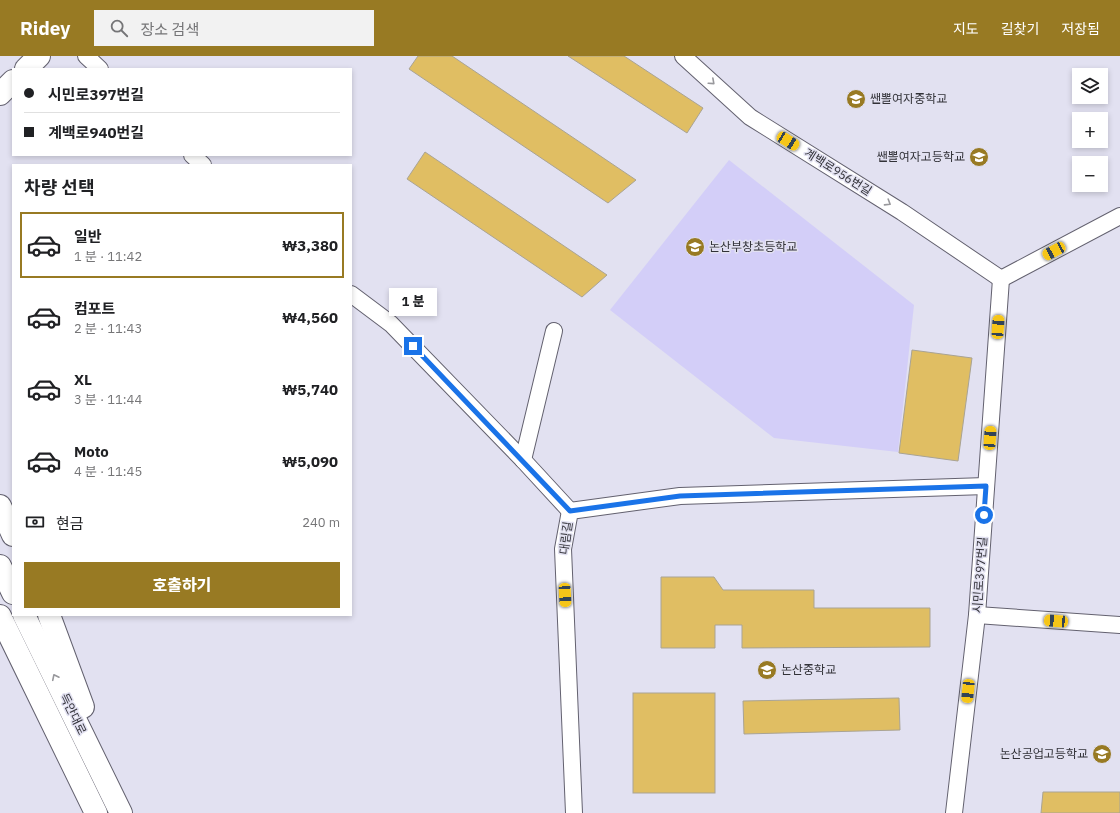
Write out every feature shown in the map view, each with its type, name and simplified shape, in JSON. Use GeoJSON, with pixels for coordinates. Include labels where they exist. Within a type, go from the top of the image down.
{"type":"FeatureCollection","features":[{"type":"Feature","properties":{"kind":"street"},"geometry":{"type":"LineString","coordinates":[[27,68],[39,56]]}},
{"type":"Feature","properties":{"kind":"street"},"geometry":{"type":"LineString","coordinates":[[86,56],[99,68]]}},
{"type":"Feature","properties":{"kind":"street","name":"계백로956번길"},"geometry":{"type":"LineString","coordinates":[[683,56],[750,117],[902,212],[1001,279]]}},
{"type":"Feature","properties":{"kind":"street"},"geometry":{"type":"LineString","coordinates":[[0,94],[12,83]]}},
{"type":"Feature","properties":{"kind":"street"},"geometry":{"type":"LineString","coordinates":[[193,156],[202,164]]}},
{"type":"Feature","properties":{"kind":"street"},"geometry":{"type":"LineString","coordinates":[[1001,279],[1120,216]]}},
{"type":"Feature","properties":{"kind":"street","name":"시민로397번길"},"geometry":{"type":"LineString","coordinates":[[954,813],[977,615],[1001,279]]}},
{"type":"Feature","properties":{"kind":"street"},"geometry":{"type":"LineString","coordinates":[[352,295],[391,324],[523,460],[570,511]]}},
{"type":"Feature","properties":{"kind":"street"},"geometry":{"type":"LineString","coordinates":[[523,460],[554,331]]}},
{"type":"Feature","properties":{"kind":"street","name":"대림길"},"geometry":{"type":"LineString","coordinates":[[574,813],[562,548],[570,511],[680,496],[986,486]]}},
{"type":"Feature","properties":{"kind":"street"},"geometry":{"type":"LineString","coordinates":[[0,506],[12,533]]}},
{"type":"Feature","properties":{"kind":"street"},"geometry":{"type":"LineString","coordinates":[[0,566],[12,591]]}},
{"type":"Feature","properties":{"kind":"street"},"geometry":{"type":"LineString","coordinates":[[977,615],[1120,625]]}},
{"type":"Feature","properties":{"kind":"street","name":"득안대로"},"geometry":{"type":"LineString","coordinates":[[0,616],[95,813]]}},
{"type":"Feature","properties":{"kind":"street","name":"득안대로"},"geometry":{"type":"LineString","coordinates":[[24,616],[122,813]]}},
{"type":"Feature","properties":{"kind":"street"},"geometry":{"type":"LineString","coordinates":[[49,616],[122,813]]}},
{"type":"Feature","properties":{"kind":"street"},"geometry":{"type":"LineString","coordinates":[[0,644],[95,813]]}},
{"type":"Feature","properties":{"kind":"shaded area"},"geometry":{"type":"Polygon","coordinates":[[[729,160],[914,305],[898,452],[774,438],[610,310],[729,160]]]}},
{"type":"Feature","properties":{"kind":"building"},"geometry":{"type":"Polygon","coordinates":[[[418,56],[452,56],[636,180],[608,203],[409,69],[418,56]]]}},
{"type":"Feature","properties":{"kind":"building"},"geometry":{"type":"Polygon","coordinates":[[[568,56],[624,56],[703,108],[687,133],[568,56]]]}},
{"type":"Feature","properties":{"kind":"building"},"geometry":{"type":"Polygon","coordinates":[[[425,152],[607,275],[582,297],[407,179],[425,152]]]}},
{"type":"Feature","properties":{"kind":"building"},"geometry":{"type":"Polygon","coordinates":[[[912,350],[972,358],[958,461],[899,453],[912,350]]]}},
{"type":"Feature","properties":{"kind":"building"},"geometry":{"type":"Polygon","coordinates":[[[661,577],[714,577],[723,590],[814,590],[814,608],[930,608],[930,647],[742,648],[742,625],[715,625],[715,648],[661,648],[661,577]]]}},
{"type":"Feature","properties":{"kind":"building"},"geometry":{"type":"Polygon","coordinates":[[[633,693],[715,693],[715,793],[633,793],[633,693]]]}},
{"type":"Feature","properties":{"kind":"building"},"geometry":{"type":"Polygon","coordinates":[[[899,698],[900,730],[744,734],[743,701],[899,698]]]}},
{"type":"Feature","properties":{"kind":"building"},"geometry":{"type":"Polygon","coordinates":[[[1043,792],[1120,792],[1120,813],[1041,813],[1043,792]]]}},
{"type":"Feature","properties":{"kind":"place","name":"쌘뽈여자중학교"},"geometry":{"type":"Point","coordinates":[856,99]}},
{"type":"Feature","properties":{"kind":"place","name":"쌘뽈여자고등학교"},"geometry":{"type":"Point","coordinates":[979,157]}},
{"type":"Feature","properties":{"kind":"place","name":"논산부창초등학교"},"geometry":{"type":"Point","coordinates":[695,247]}},
{"type":"Feature","properties":{"kind":"place","name":"논산중학교"},"geometry":{"type":"Point","coordinates":[767,670]}},
{"type":"Feature","properties":{"kind":"place","name":"논산공업고등학교"},"geometry":{"type":"Point","coordinates":[1102,754]}},
{"type":"Feature","properties":{"kind":"route"},"geometry":{"type":"LineString","coordinates":[[413,346],[570,511],[680,496],[986,486],[984,515]]}}]}
